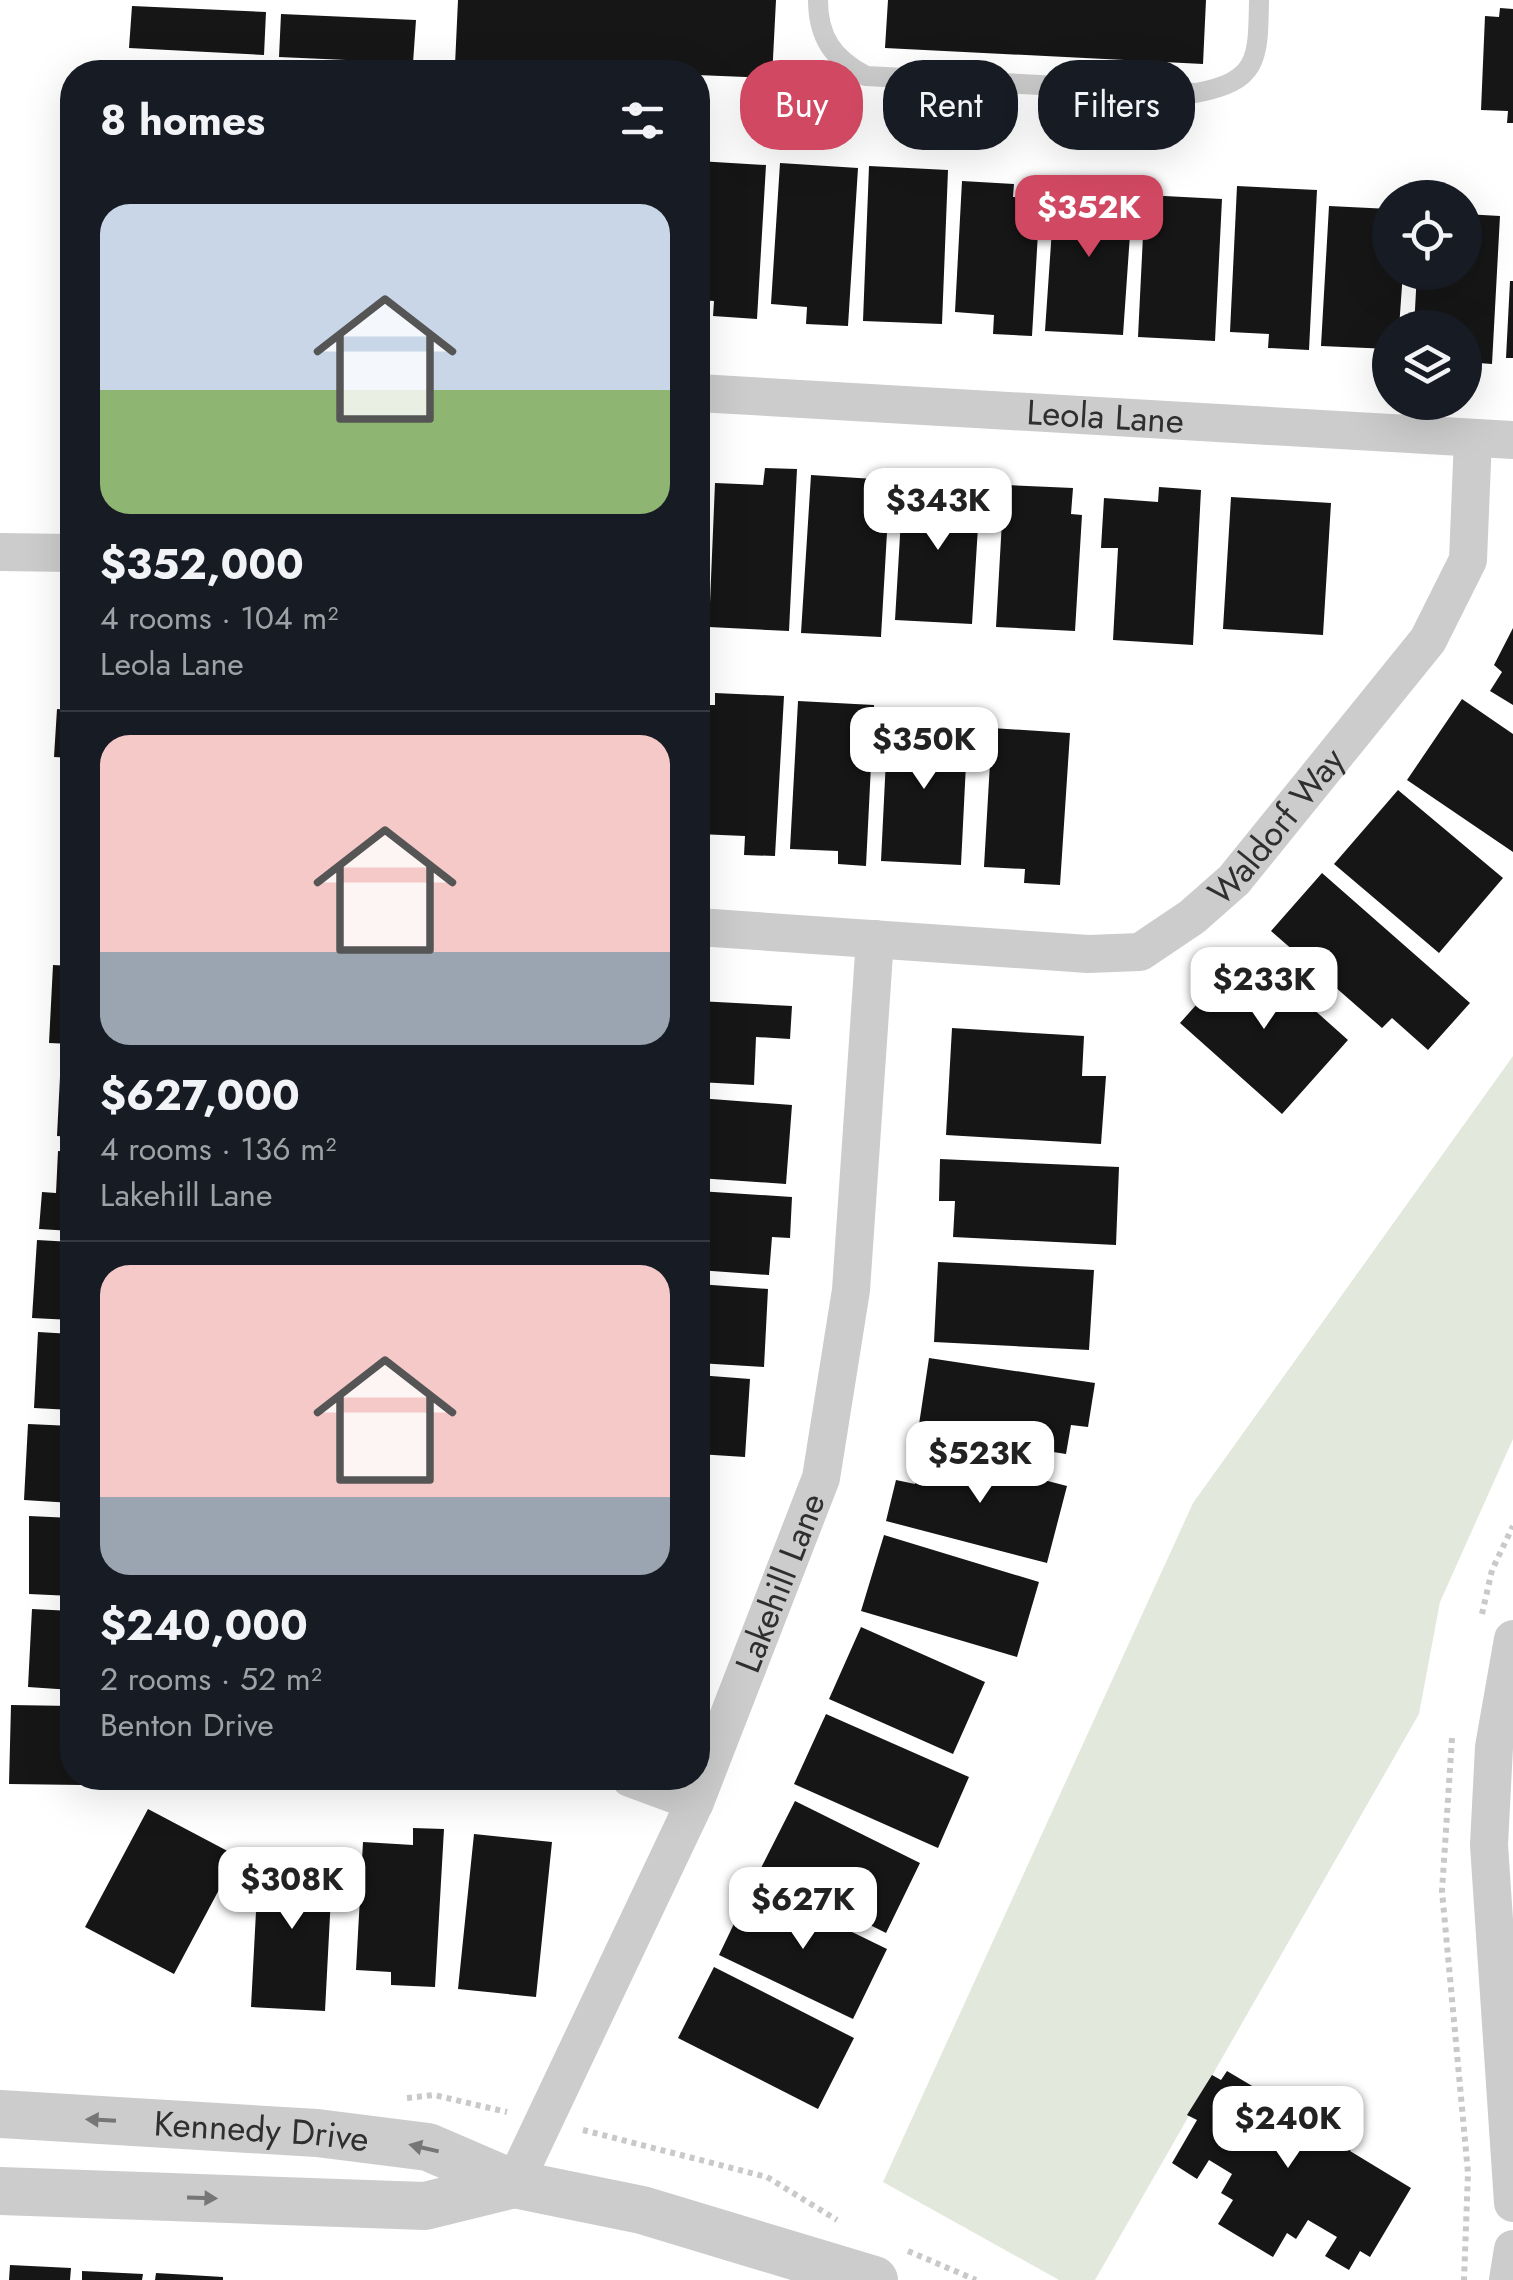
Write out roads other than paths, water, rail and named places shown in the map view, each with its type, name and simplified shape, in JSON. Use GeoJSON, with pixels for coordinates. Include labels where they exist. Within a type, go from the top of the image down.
{"type":"FeatureCollection","features":[{"type":"Feature","properties":{"kind":"street","name":"Leola Lane"},"geometry":{"type":"LineString","coordinates":[[710,394],[1513,440]]}},
{"type":"Feature","properties":{"kind":"street","name":"Waldorf Way"},"geometry":{"type":"LineString","coordinates":[[710,928],[1088,954],[1140,952],[1192,916],[1234,880],[1428,640],[1468,560],[1473,438]]}},
{"type":"Feature","properties":{"kind":"street"},"geometry":{"type":"LineString","coordinates":[[0,552],[60,553]]}},
{"type":"Feature","properties":{"kind":"street","name":"Lakehill Lane"},"geometry":{"type":"LineString","coordinates":[[710,1763],[821,1478],[851,1290],[875,939]]}},
{"type":"Feature","properties":{"kind":"street"},"geometry":{"type":"LineString","coordinates":[[1513,1639],[1509,1688],[1494,1747],[1489,1845],[1513,2203]]}},
{"type":"Feature","properties":{"kind":"street"},"geometry":{"type":"LineString","coordinates":[[662,1790],[695,1802]]}},
{"type":"Feature","properties":{"kind":"street","name":"Lakehill Lane"},"geometry":{"type":"LineString","coordinates":[[514,2184],[700,1790]]}},
{"type":"Feature","properties":{"kind":"street","name":"Kennedy Drive"},"geometry":{"type":"LineString","coordinates":[[0,2114],[317,2133],[428,2146],[514,2184],[642,2210],[874,2280]]}},
{"type":"Feature","properties":{"kind":"street","name":"Kennedy Drive"},"geometry":{"type":"LineString","coordinates":[[0,2191],[425,2206],[514,2184]]}},
{"type":"Feature","properties":{"kind":"street"},"geometry":{"type":"LineString","coordinates":[[1508,2280],[1513,2249]]}},
{"type":"Feature","properties":{"kind":"lane"},"geometry":{"type":"LineString","coordinates":[[818,0],[818,26],[840,62],[866,76],[1196,93],[1233,86],[1252,65],[1259,0]]}}]}
